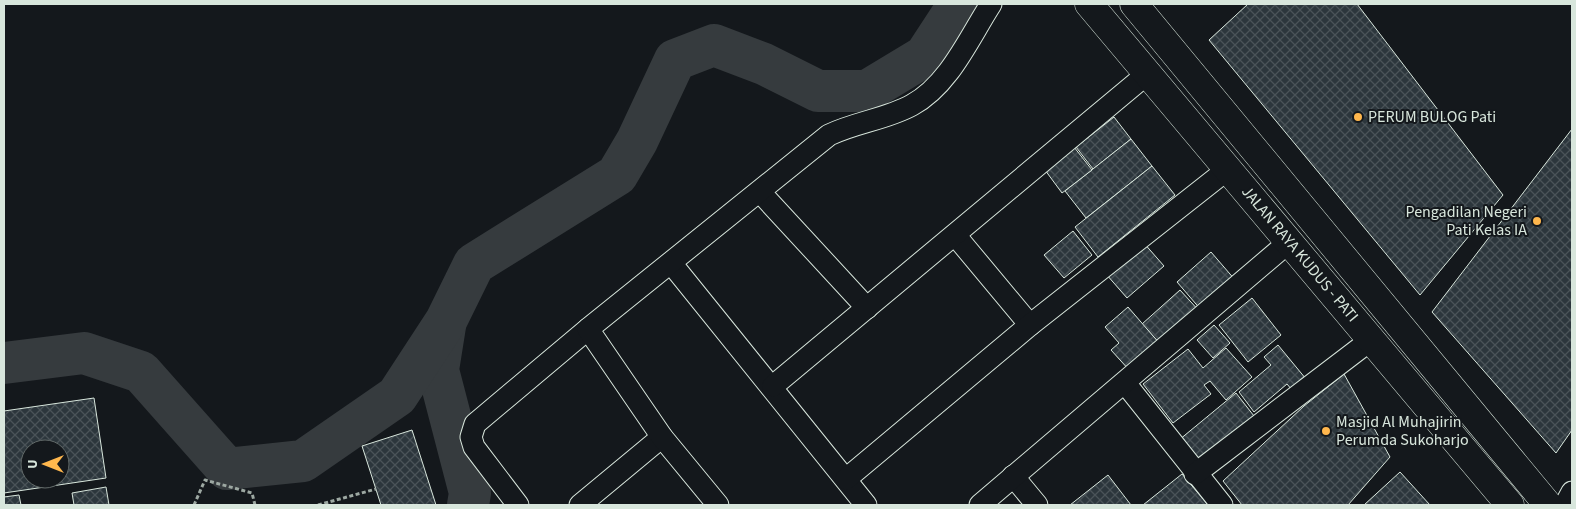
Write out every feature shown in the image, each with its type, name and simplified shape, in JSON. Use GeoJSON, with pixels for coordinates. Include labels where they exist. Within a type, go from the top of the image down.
{"type":"FeatureCollection","features":[{"type":"Feature","properties":{"kind":"main road","name":"JALAN RAYA KUDUS - PATI"},"geometry":{"type":"LineString","coordinates":[[1089,4],[1510,505]]}},
{"type":"Feature","properties":{"kind":"main road","name":"JALAN RAYA KUDUS - PATI"},"geometry":{"type":"LineString","coordinates":[[1134,4],[1548,505]]}},
{"type":"Feature","properties":{"kind":"street"},"geometry":{"type":"LineString","coordinates":[[518,505],[474,447],[471,437],[475,424],[588,329],[830,135],[849,126],[903,109],[929,94],[943,79],[991,4]]}},
{"type":"Feature","properties":{"kind":"street"},"geometry":{"type":"LineString","coordinates":[[773,386],[1147,74]]}},
{"type":"Feature","properties":{"kind":"street"},"geometry":{"type":"LineString","coordinates":[[846,479],[1030,325],[1228,169]]}},
{"type":"Feature","properties":{"kind":"street"},"geometry":{"type":"LineString","coordinates":[[760,192],[867,308]]}},
{"type":"Feature","properties":{"kind":"street"},"geometry":{"type":"LineString","coordinates":[[955,235],[1030,325]]}},
{"type":"Feature","properties":{"kind":"street"},"geometry":{"type":"LineString","coordinates":[[980,505],[1289,242]]}},
{"type":"Feature","properties":{"kind":"street"},"geometry":{"type":"LineString","coordinates":[[671,262],[773,386],[866,505]]}},
{"type":"Feature","properties":{"kind":"street"},"geometry":{"type":"LineString","coordinates":[[588,329],[662,437],[718,505]]}},
{"type":"Feature","properties":{"kind":"street"},"geometry":{"type":"LineString","coordinates":[[1196,474],[1372,340]]}},
{"type":"Feature","properties":{"kind":"street"},"geometry":{"type":"LineString","coordinates":[[1125,383],[1222,505]]}},
{"type":"Feature","properties":{"kind":"street"},"geometry":{"type":"LineString","coordinates":[[580,505],[662,437]]}},
{"type":"Feature","properties":{"kind":"street"},"geometry":{"type":"LineString","coordinates":[[1013,476],[1037,505]]}},
{"type":"Feature","properties":{"kind":"street"},"geometry":{"type":"LineString","coordinates":[[1565,505],[1572,492]]}},
{"type":"Feature","properties":{"kind":"path"},"geometry":{"type":"LineString","coordinates":[[194,505],[205,480],[252,493],[255,505]]}},
{"type":"Feature","properties":{"kind":"path"},"geometry":{"type":"LineString","coordinates":[[318,505],[376,489]]}},
{"type":"Feature","properties":{"kind":"building","name":"PERUM BULOG Pati"},"geometry":{"type":"Polygon","coordinates":[[[1248,4],[1357,4],[1503,195],[1420,295],[1209,40],[1248,4]]]}},
{"type":"Feature","properties":{"kind":"building"},"geometry":{"type":"Polygon","coordinates":[[[1114,117],[1131,139],[1093,169],[1076,147],[1114,117]]]}},
{"type":"Feature","properties":{"kind":"building","name":"Pengadilan Negeri Pati Kelas IA"},"geometry":{"type":"Polygon","coordinates":[[[1572,129],[1572,430],[1556,453],[1432,312],[1572,129]]]}},
{"type":"Feature","properties":{"kind":"building"},"geometry":{"type":"Polygon","coordinates":[[[1131,139],[1152,166],[1086,218],[1065,191],[1131,139]]]}},
{"type":"Feature","properties":{"kind":"building"},"geometry":{"type":"Polygon","coordinates":[[[1074,147],[1092,170],[1062,193],[1045,170],[1074,147]]]}},
{"type":"Feature","properties":{"kind":"building"},"geometry":{"type":"Polygon","coordinates":[[[1152,166],[1175,195],[1098,257],[1075,227],[1152,166]]]}},
{"type":"Feature","properties":{"kind":"building"},"geometry":{"type":"Polygon","coordinates":[[[1073,231],[1092,255],[1064,278],[1044,255],[1073,231]]]}},
{"type":"Feature","properties":{"kind":"building"},"geometry":{"type":"Polygon","coordinates":[[[1143,242],[1164,266],[1127,298],[1106,274],[1143,242]]]}},
{"type":"Feature","properties":{"kind":"building"},"geometry":{"type":"Polygon","coordinates":[[[1211,252],[1236,281],[1202,311],[1177,282],[1211,252]]]}},
{"type":"Feature","properties":{"kind":"building"},"geometry":{"type":"Polygon","coordinates":[[[1180,290],[1201,313],[1163,347],[1142,324],[1180,290]]]}},
{"type":"Feature","properties":{"kind":"building"},"geometry":{"type":"Polygon","coordinates":[[[1252,298],[1281,335],[1248,362],[1219,325],[1252,298]]]}},
{"type":"Feature","properties":{"kind":"building"},"geometry":{"type":"Polygon","coordinates":[[[1128,307],[1160,344],[1130,371],[1111,350],[1119,343],[1105,327],[1128,307]]]}},
{"type":"Feature","properties":{"kind":"building"},"geometry":{"type":"Polygon","coordinates":[[[1214,325],[1230,343],[1213,358],[1197,340],[1214,325]]]}},
{"type":"Feature","properties":{"kind":"building"},"geometry":{"type":"Polygon","coordinates":[[[1278,345],[1306,379],[1292,390],[1287,384],[1254,412],[1239,392],[1271,365],[1264,357],[1278,345]]]}},
{"type":"Feature","properties":{"kind":"building"},"geometry":{"type":"Polygon","coordinates":[[[1226,348],[1252,377],[1226,400],[1210,381],[1204,385],[1211,394],[1173,423],[1143,384],[1188,349],[1203,368],[1226,348]]]}},
{"type":"Feature","properties":{"kind":"building","name":"Masjid Al Muhajirin Perumda Sukoharjo"},"geometry":{"type":"Polygon","coordinates":[[[1344,374],[1390,457],[1348,505],[1242,505],[1223,481],[1304,406],[1344,374]]]}},
{"type":"Feature","properties":{"kind":"building"},"geometry":{"type":"Polygon","coordinates":[[[1236,393],[1254,416],[1198,463],[1179,440],[1236,393]]]}},
{"type":"Feature","properties":{"kind":"building"},"geometry":{"type":"Polygon","coordinates":[[[94,398],[106,478],[70,483],[70,439],[20,439],[20,489],[31,489],[4,493],[4,411],[94,398]]]}},
{"type":"Feature","properties":{"kind":"building"},"geometry":{"type":"Polygon","coordinates":[[[412,430],[436,505],[381,505],[362,446],[412,430]]]}},
{"type":"Feature","properties":{"kind":"building"},"geometry":{"type":"Polygon","coordinates":[[[1400,472],[1430,505],[1364,505],[1400,472]]]}},
{"type":"Feature","properties":{"kind":"building"},"geometry":{"type":"Polygon","coordinates":[[[1182,474],[1208,505],[1143,505],[1182,474]]]}},
{"type":"Feature","properties":{"kind":"building"},"geometry":{"type":"Polygon","coordinates":[[[1108,475],[1131,505],[1070,505],[1108,475]]]}},
{"type":"Feature","properties":{"kind":"building"},"geometry":{"type":"Polygon","coordinates":[[[106,487],[109,505],[74,505],[72,493],[106,487]]]}},
{"type":"Feature","properties":{"kind":"building"},"geometry":{"type":"Polygon","coordinates":[[[19,495],[21,505],[4,505],[4,497],[19,495]]]}},
{"type":"Feature","properties":{"kind":"waterway"},"geometry":{"type":"LineString","coordinates":[[4,363],[84,353],[141,372],[227,469],[303,461],[397,396],[446,321],[474,264],[617,175],[637,141],[675,60],[714,45],[764,64],[818,91],[867,91],[925,56],[959,4]]}},
{"type":"Feature","properties":{"kind":"waterway"},"geometry":{"type":"LineString","coordinates":[[445,326],[438,370],[470,493],[468,505]]}},
{"type":"Feature","properties":{"kind":"place","name":"PERUM BULOG Pati"},"geometry":{"type":"Point","coordinates":[1358,117]}},
{"type":"Feature","properties":{"kind":"place","name":"Pengadilan Negeri Pati Kelas IA"},"geometry":{"type":"Point","coordinates":[1537,221]}},
{"type":"Feature","properties":{"kind":"place","name":"Masjid Al Muhajirin Perumda Sukoharjo"},"geometry":{"type":"Point","coordinates":[1326,431]}}]}
